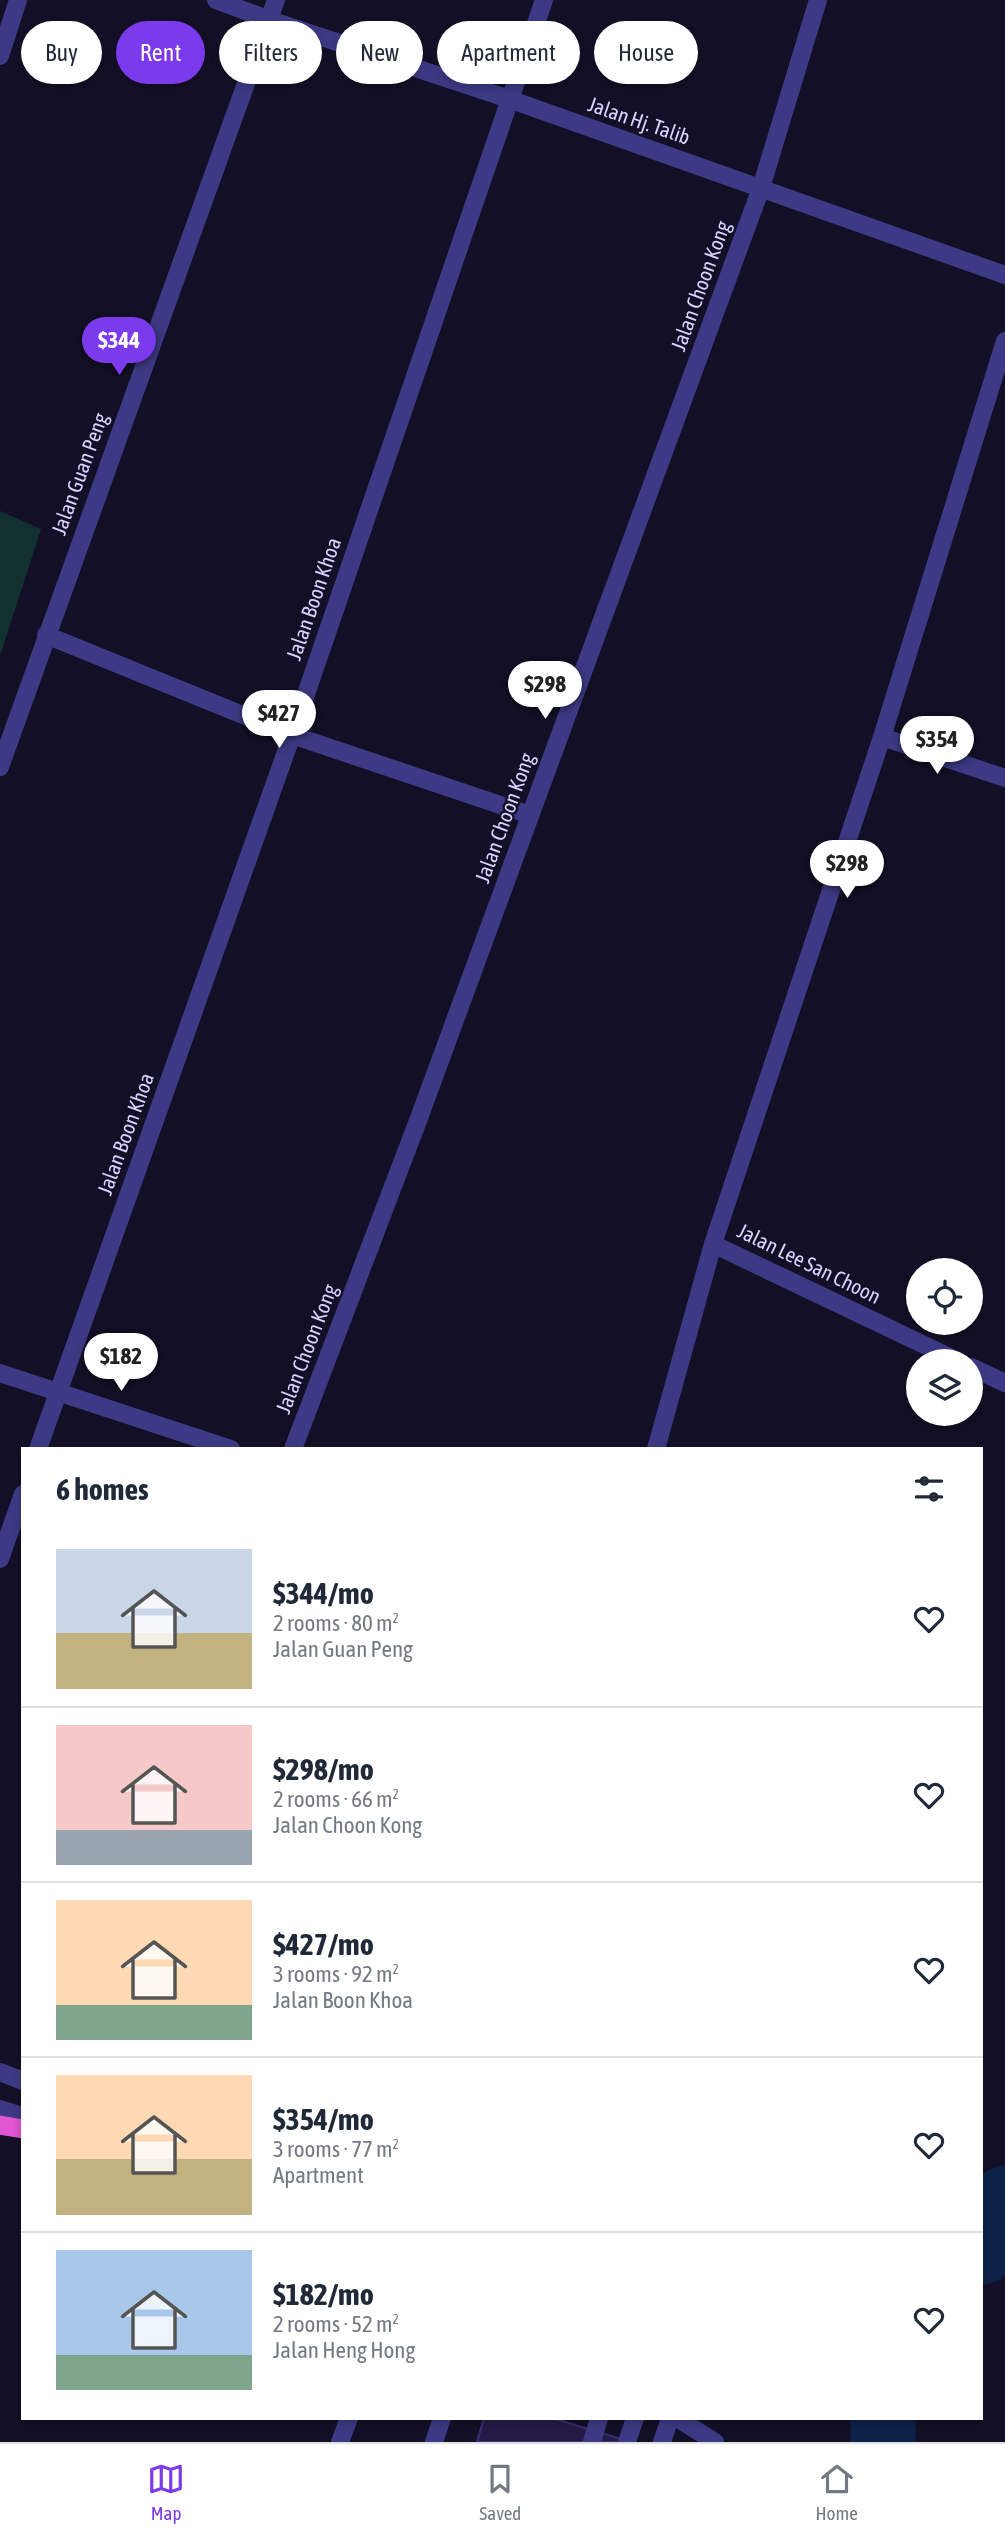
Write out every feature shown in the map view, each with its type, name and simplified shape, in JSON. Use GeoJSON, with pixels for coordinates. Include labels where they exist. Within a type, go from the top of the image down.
{"type":"FeatureCollection","features":[{"type":"Feature","properties":{"kind":"highway"},"geometry":{"type":"LineString","coordinates":[[0,2125],[21,2129]]}},
{"type":"Feature","properties":{"kind":"street"},"geometry":{"type":"LineString","coordinates":[[0,56],[18,0]]}},
{"type":"Feature","properties":{"kind":"street","name":"Jalan Hj. Talib"},"geometry":{"type":"LineString","coordinates":[[216,0],[509,99],[1005,275]]}},
{"type":"Feature","properties":{"kind":"street","name":"Jalan Guan Peng"},"geometry":{"type":"LineString","coordinates":[[0,767],[276,0]]}},
{"type":"Feature","properties":{"kind":"street","name":"Jalan Boon Khoa"},"geometry":{"type":"LineString","coordinates":[[39,1447],[292,735],[544,0]]}},
{"type":"Feature","properties":{"kind":"street","name":"Jalan Choon Kong"},"geometry":{"type":"LineString","coordinates":[[294,1447],[414,1131],[761,188],[818,0]]}},
{"type":"Feature","properties":{"kind":"street"},"geometry":{"type":"LineString","coordinates":[[657,1447],[713,1244],[801,973],[882,737],[1005,341]]}},
{"type":"Feature","properties":{"kind":"street"},"geometry":{"type":"LineString","coordinates":[[46,635],[292,735],[530,815]]}},
{"type":"Feature","properties":{"kind":"street"},"geometry":{"type":"LineString","coordinates":[[882,737],[1005,778]]}},
{"type":"Feature","properties":{"kind":"street","name":"Jalan Lee San Choon"},"geometry":{"type":"LineString","coordinates":[[713,1244],[933,1349]]}},
{"type":"Feature","properties":{"kind":"street"},"geometry":{"type":"LineString","coordinates":[[0,1373],[225,1447]]}},
{"type":"Feature","properties":{"kind":"street"},"geometry":{"type":"LineString","coordinates":[[983,1373],[1005,1383]]}},
{"type":"Feature","properties":{"kind":"street"},"geometry":{"type":"LineString","coordinates":[[0,1559],[21,1500]]}},
{"type":"Feature","properties":{"kind":"street"},"geometry":{"type":"LineString","coordinates":[[0,2072],[21,2080]]}},
{"type":"Feature","properties":{"kind":"street"},"geometry":{"type":"LineString","coordinates":[[0,2109],[21,2115]]}},
{"type":"Feature","properties":{"kind":"street"},"geometry":{"type":"LineString","coordinates":[[340,2442],[348,2420]]}},
{"type":"Feature","properties":{"kind":"street"},"geometry":{"type":"LineString","coordinates":[[434,2442],[441,2420]]}},
{"type":"Feature","properties":{"kind":"street"},"geometry":{"type":"LineString","coordinates":[[592,2442],[598,2420]]}},
{"type":"Feature","properties":{"kind":"street"},"geometry":{"type":"LineString","coordinates":[[627,2442],[634,2420]]}},
{"type":"Feature","properties":{"kind":"street"},"geometry":{"type":"LineString","coordinates":[[663,2442],[669,2420]]}},
{"type":"Feature","properties":{"kind":"street"},"geometry":{"type":"LineString","coordinates":[[680,2420],[715,2442]]}},
{"type":"Feature","properties":{"kind":"green space"},"geometry":{"type":"Polygon","coordinates":[[[0,511],[41,529],[0,656],[0,511]]]}},
{"type":"Feature","properties":{"kind":"building"},"geometry":{"type":"Polygon","coordinates":[[[483,2420],[559,2420],[631,2442],[477,2442],[483,2420]]]}},
{"type":"Feature","properties":{"kind":"waterway"},"geometry":{"type":"LineString","coordinates":[[983,2250],[1005,2198]]}},
{"type":"Feature","properties":{"kind":"waterway"},"geometry":{"type":"LineString","coordinates":[[883,2420],[883,2442]]}}]}
